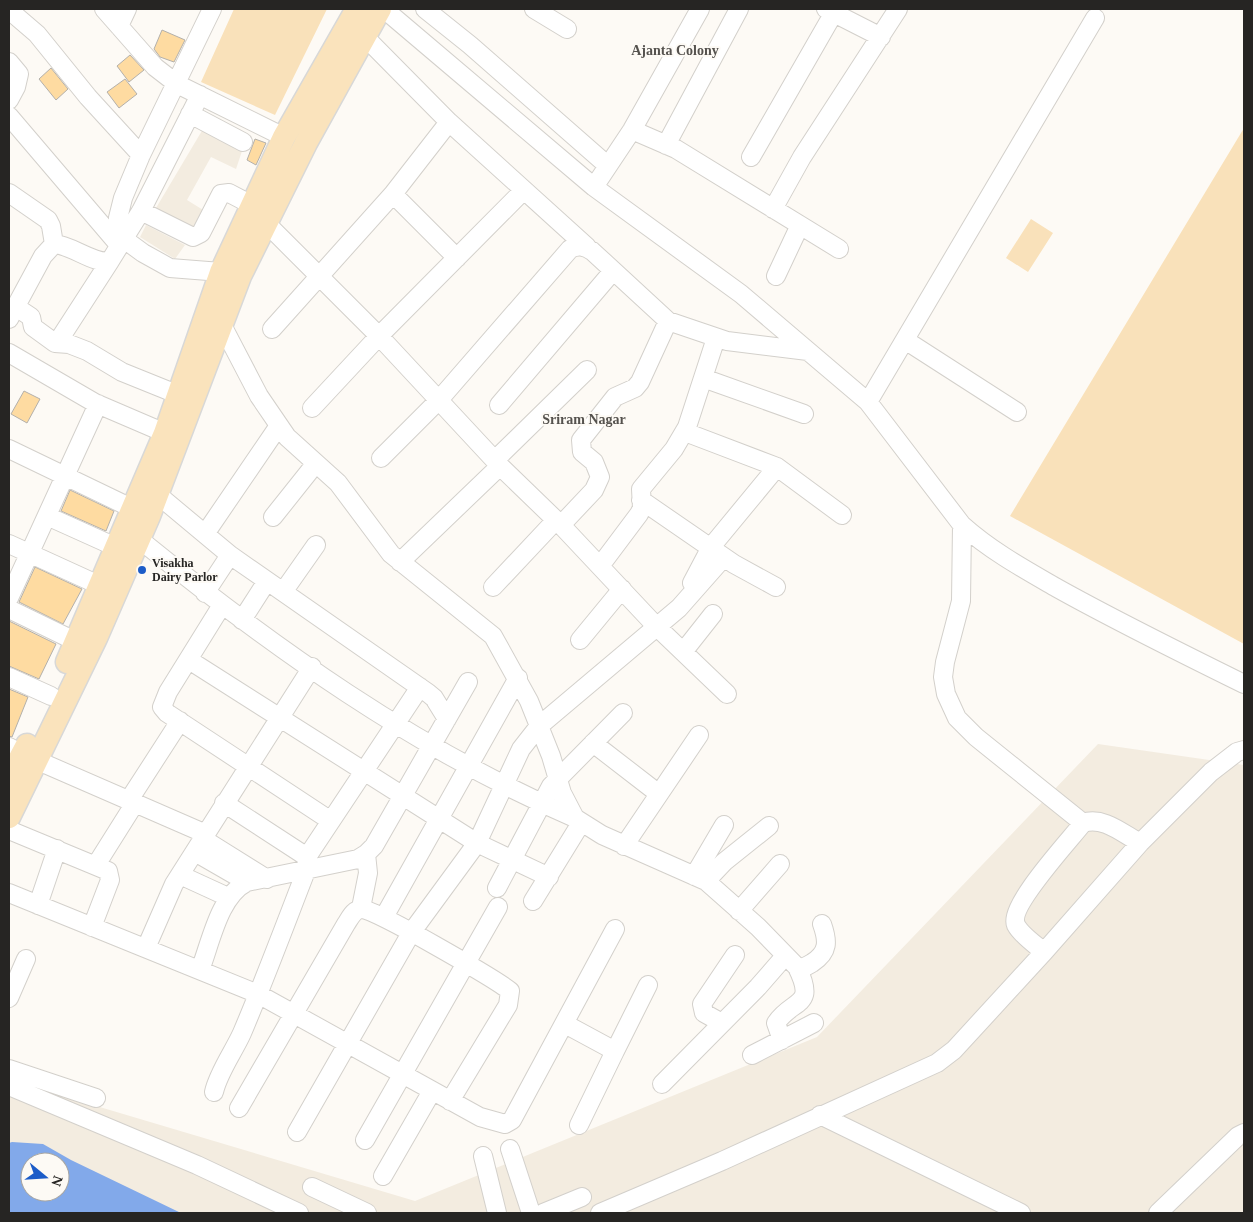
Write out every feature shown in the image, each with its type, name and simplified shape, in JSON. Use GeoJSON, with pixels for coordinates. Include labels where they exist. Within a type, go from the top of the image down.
{"type":"FeatureCollection","features":[{"type":"Feature","properties":{"kind":"main road"},"geometry":{"type":"LineString","coordinates":[[9,780],[77,642],[118,548],[142,513],[158,495],[213,332],[221,272],[284,137],[357,9]]}},
{"type":"Feature","properties":{"kind":"main road"},"geometry":{"type":"LineString","coordinates":[[9,817],[22,754],[96,638],[139,539],[142,513],[164,433],[179,395],[213,332],[306,143],[380,9]]}},
{"type":"Feature","properties":{"kind":"street"},"geometry":{"type":"LineString","coordinates":[[104,9],[155,67],[177,84],[284,137]]}},
{"type":"Feature","properties":{"kind":"street"},"geometry":{"type":"LineString","coordinates":[[119,26],[128,9]]}},
{"type":"Feature","properties":{"kind":"street"},"geometry":{"type":"LineString","coordinates":[[122,242],[118,218],[120,207],[141,155],[212,9]]}},
{"type":"Feature","properties":{"kind":"street"},"geometry":{"type":"LineString","coordinates":[[384,9],[594,187],[741,294],[868,402],[962,525],[980,541],[1010,562],[1088,605],[1244,684]]}},
{"type":"Feature","properties":{"kind":"street"},"geometry":{"type":"LineString","coordinates":[[425,9],[470,45],[607,165]]}},
{"type":"Feature","properties":{"kind":"street"},"geometry":{"type":"LineString","coordinates":[[534,9],[567,29]]}},
{"type":"Feature","properties":{"kind":"street"},"geometry":{"type":"LineString","coordinates":[[594,187],[632,130],[700,9]]}},
{"type":"Feature","properties":{"kind":"street"},"geometry":{"type":"LineString","coordinates":[[666,145],[739,9]]}},
{"type":"Feature","properties":{"kind":"street"},"geometry":{"type":"LineString","coordinates":[[773,208],[802,157],[898,9]]}},
{"type":"Feature","properties":{"kind":"street"},"geometry":{"type":"LineString","coordinates":[[9,10],[37,34],[88,97],[141,155]]}},
{"type":"Feature","properties":{"kind":"street"},"geometry":{"type":"LineString","coordinates":[[751,157],[832,10],[881,37]]}},
{"type":"Feature","properties":{"kind":"street"},"geometry":{"type":"LineString","coordinates":[[868,402],[1095,18]]}},
{"type":"Feature","properties":{"kind":"street"},"geometry":{"type":"LineString","coordinates":[[364,37],[449,122],[668,321],[727,341],[808,351]]}},
{"type":"Feature","properties":{"kind":"street"},"geometry":{"type":"LineString","coordinates":[[9,62],[19,74],[16,87],[9,100]]}},
{"type":"Feature","properties":{"kind":"street"},"geometry":{"type":"LineString","coordinates":[[57,343],[141,211],[200,95]]}},
{"type":"Feature","properties":{"kind":"street"},"geometry":{"type":"LineString","coordinates":[[190,114],[243,142]]}},
{"type":"Feature","properties":{"kind":"street"},"geometry":{"type":"LineString","coordinates":[[9,116],[122,242],[170,268],[221,272]]}},
{"type":"Feature","properties":{"kind":"street"},"geometry":{"type":"LineString","coordinates":[[272,329],[393,194],[449,122]]}},
{"type":"Feature","properties":{"kind":"street"},"geometry":{"type":"LineString","coordinates":[[632,130],[666,145],[839,249]]}},
{"type":"Feature","properties":{"kind":"street"},"geometry":{"type":"LineString","coordinates":[[312,408],[379,336],[523,191]]}},
{"type":"Feature","properties":{"kind":"street"},"geometry":{"type":"LineString","coordinates":[[9,193],[43,216],[53,236],[67,245],[101,261],[110,262]]}},
{"type":"Feature","properties":{"kind":"street"},"geometry":{"type":"LineString","coordinates":[[141,211],[193,237],[201,232],[221,194],[229,193],[252,205]]}},
{"type":"Feature","properties":{"kind":"street"},"geometry":{"type":"LineString","coordinates":[[393,194],[457,258]]}},
{"type":"Feature","properties":{"kind":"street"},"geometry":{"type":"LineString","coordinates":[[266,223],[379,336],[438,401],[558,522],[656,626],[727,694]]}},
{"type":"Feature","properties":{"kind":"street"},"geometry":{"type":"LineString","coordinates":[[776,276],[800,225]]}},
{"type":"Feature","properties":{"kind":"street"},"geometry":{"type":"LineString","coordinates":[[53,236],[12,313],[31,317],[33,327],[57,343],[69,344],[122,372],[179,395]]}},
{"type":"Feature","properties":{"kind":"street"},"geometry":{"type":"LineString","coordinates":[[381,458],[438,401],[570,249],[575,246],[587,247]]}},
{"type":"Feature","properties":{"kind":"street"},"geometry":{"type":"LineString","coordinates":[[499,405],[613,271]]}},
{"type":"Feature","properties":{"kind":"street"},"geometry":{"type":"LineString","coordinates":[[493,586],[558,522],[594,490],[600,477],[594,462],[582,452],[581,440],[615,397],[635,388],[640,382],[668,321]]}},
{"type":"Feature","properties":{"kind":"street"},"geometry":{"type":"LineString","coordinates":[[213,332],[278,427],[347,493],[384,547],[405,557],[493,636],[518,678],[539,726],[562,793],[578,821]]}},
{"type":"Feature","properties":{"kind":"street"},"geometry":{"type":"LineString","coordinates":[[600,566],[639,514],[641,489],[644,483],[674,449],[684,432],[716,338]]}},
{"type":"Feature","properties":{"kind":"street"},"geometry":{"type":"LineString","coordinates":[[905,340],[1017,412]]}},
{"type":"Feature","properties":{"kind":"street"},"geometry":{"type":"LineString","coordinates":[[9,353],[47,377],[98,404],[164,433]]}},
{"type":"Feature","properties":{"kind":"street"},"geometry":{"type":"LineString","coordinates":[[405,557],[588,370]]}},
{"type":"Feature","properties":{"kind":"street"},"geometry":{"type":"LineString","coordinates":[[703,378],[804,414]]}},
{"type":"Feature","properties":{"kind":"street"},"geometry":{"type":"LineString","coordinates":[[9,598],[98,404]]}},
{"type":"Feature","properties":{"kind":"street"},"geometry":{"type":"LineString","coordinates":[[205,534],[278,427]]}},
{"type":"Feature","properties":{"kind":"street"},"geometry":{"type":"LineString","coordinates":[[684,432],[777,467],[842,515]]}},
{"type":"Feature","properties":{"kind":"street"},"geometry":{"type":"LineString","coordinates":[[11,455],[66,476],[142,513]]}},
{"type":"Feature","properties":{"kind":"street"},"geometry":{"type":"LineString","coordinates":[[274,517],[316,463]]}},
{"type":"Feature","properties":{"kind":"street"},"geometry":{"type":"LineString","coordinates":[[297,1132],[411,933],[477,843],[521,749],[539,726],[598,678],[678,608],[777,467]]}},
{"type":"Feature","properties":{"kind":"street"},"geometry":{"type":"LineString","coordinates":[[158,495],[230,555],[420,687],[434,698],[447,719]]}},
{"type":"Feature","properties":{"kind":"street"},"geometry":{"type":"LineString","coordinates":[[641,500],[718,552],[776,587]]}},
{"type":"Feature","properties":{"kind":"street"},"geometry":{"type":"LineString","coordinates":[[47,516],[118,548]]}},
{"type":"Feature","properties":{"kind":"street"},"geometry":{"type":"LineString","coordinates":[[962,525],[961,601],[945,662],[943,677],[946,694],[958,718],[976,737],[1083,823]]}},
{"type":"Feature","properties":{"kind":"street"},"geometry":{"type":"LineString","coordinates":[[139,539],[222,606],[431,747],[624,846],[700,879],[804,961],[805,992],[794,1007],[776,1023],[782,1040]]}},
{"type":"Feature","properties":{"kind":"street"},"geometry":{"type":"LineString","coordinates":[[9,544],[101,586]]}},
{"type":"Feature","properties":{"kind":"street"},"geometry":{"type":"LineString","coordinates":[[283,592],[316,545]]}},
{"type":"Feature","properties":{"kind":"street"},"geometry":{"type":"LineString","coordinates":[[205,593],[230,555]]}},
{"type":"Feature","properties":{"kind":"street"},"geometry":{"type":"LineString","coordinates":[[242,620],[267,582]]}},
{"type":"Feature","properties":{"kind":"street"},"geometry":{"type":"LineString","coordinates":[[580,640],[622,589]]}},
{"type":"Feature","properties":{"kind":"street"},"geometry":{"type":"LineString","coordinates":[[222,606],[190,660],[163,700],[162,707],[180,722],[331,821]]}},
{"type":"Feature","properties":{"kind":"street"},"geometry":{"type":"LineString","coordinates":[[9,609],[77,642]]}},
{"type":"Feature","properties":{"kind":"street"},"geometry":{"type":"LineString","coordinates":[[683,652],[713,614]]}},
{"type":"Feature","properties":{"kind":"street"},"geometry":{"type":"LineString","coordinates":[[190,660],[278,718],[477,843],[549,877]]}},
{"type":"Feature","properties":{"kind":"street"},"geometry":{"type":"LineString","coordinates":[[146,948],[171,890],[224,803],[312,667]]}},
{"type":"Feature","properties":{"kind":"street"},"geometry":{"type":"LineString","coordinates":[[9,677],[51,696]]}},
{"type":"Feature","properties":{"kind":"street"},"geometry":{"type":"LineString","coordinates":[[384,917],[518,678]]}},
{"type":"Feature","properties":{"kind":"street"},"geometry":{"type":"LineString","coordinates":[[200,970],[228,897],[235,889],[247,882],[268,879],[306,864],[358,859],[374,846],[468,682]]}},
{"type":"Feature","properties":{"kind":"street"},"geometry":{"type":"LineString","coordinates":[[214,1092],[216,1084],[233,1054],[258,994],[306,864],[331,821],[420,687]]}},
{"type":"Feature","properties":{"kind":"street"},"geometry":{"type":"LineString","coordinates":[[497,888],[558,777],[623,713]]}},
{"type":"Feature","properties":{"kind":"street"},"geometry":{"type":"LineString","coordinates":[[96,864],[180,722]]}},
{"type":"Feature","properties":{"kind":"street"},"geometry":{"type":"LineString","coordinates":[[624,846],[699,735]]}},
{"type":"Feature","properties":{"kind":"street"},"geometry":{"type":"LineString","coordinates":[[593,743],[659,794]]}},
{"type":"Feature","properties":{"kind":"street"},"geometry":{"type":"LineString","coordinates":[[600,1213],[722,1161],[937,1063],[954,1050],[1140,843],[1211,772],[1237,752],[1244,750]]}},
{"type":"Feature","properties":{"kind":"street"},"geometry":{"type":"LineString","coordinates":[[22,754],[132,802],[268,879]]}},
{"type":"Feature","properties":{"kind":"street"},"geometry":{"type":"LineString","coordinates":[[224,803],[306,864]]}},
{"type":"Feature","properties":{"kind":"street"},"geometry":{"type":"LineString","coordinates":[[1044,952],[1016,925],[1015,916],[1027,894],[1083,823],[1092,820],[1102,822],[1140,843]]}},
{"type":"Feature","properties":{"kind":"street"},"geometry":{"type":"LineString","coordinates":[[533,901],[549,877],[578,821]]}},
{"type":"Feature","properties":{"kind":"street"},"geometry":{"type":"LineString","coordinates":[[700,879],[724,825]]}},
{"type":"Feature","properties":{"kind":"street"},"geometry":{"type":"LineString","coordinates":[[700,879],[769,826]]}},
{"type":"Feature","properties":{"kind":"street"},"geometry":{"type":"LineString","coordinates":[[9,830],[96,864],[108,871],[110,876],[92,926]]}},
{"type":"Feature","properties":{"kind":"street"},"geometry":{"type":"LineString","coordinates":[[201,842],[247,882]]}},
{"type":"Feature","properties":{"kind":"street"},"geometry":{"type":"LineString","coordinates":[[38,904],[57,849]]}},
{"type":"Feature","properties":{"kind":"street"},"geometry":{"type":"LineString","coordinates":[[240,1108],[346,924],[354,912],[361,908],[368,873],[366,854]]}},
{"type":"Feature","properties":{"kind":"street"},"geometry":{"type":"LineString","coordinates":[[739,911],[780,864]]}},
{"type":"Feature","properties":{"kind":"street"},"geometry":{"type":"LineString","coordinates":[[180,875],[228,897]]}},
{"type":"Feature","properties":{"kind":"street"},"geometry":{"type":"LineString","coordinates":[[9,893],[258,994],[450,1101],[491,1122],[505,1124],[512,1120],[615,929]]}},
{"type":"Feature","properties":{"kind":"street"},"geometry":{"type":"LineString","coordinates":[[365,1140],[404,1075],[498,907]]}},
{"type":"Feature","properties":{"kind":"street"},"geometry":{"type":"LineString","coordinates":[[361,908],[384,917],[510,991],[508,1005],[450,1101]]}},
{"type":"Feature","properties":{"kind":"street"},"geometry":{"type":"LineString","coordinates":[[662,1084],[722,1023],[827,944],[822,924]]}},
{"type":"Feature","properties":{"kind":"street"},"geometry":{"type":"LineString","coordinates":[[722,1023],[704,1013],[702,1004],[735,955]]}},
{"type":"Feature","properties":{"kind":"street"},"geometry":{"type":"LineString","coordinates":[[9,998],[26,959]]}},
{"type":"Feature","properties":{"kind":"street"},"geometry":{"type":"LineString","coordinates":[[579,1125],[648,985]]}},
{"type":"Feature","properties":{"kind":"street"},"geometry":{"type":"LineString","coordinates":[[752,1056],[814,1023]]}},
{"type":"Feature","properties":{"kind":"street"},"geometry":{"type":"LineString","coordinates":[[565,1024],[615,1051]]}},
{"type":"Feature","properties":{"kind":"street"},"geometry":{"type":"LineString","coordinates":[[9,1069],[96,1098]]}},
{"type":"Feature","properties":{"kind":"street"},"geometry":{"type":"LineString","coordinates":[[9,1086],[197,1165],[299,1213]]}},
{"type":"Feature","properties":{"kind":"street"},"geometry":{"type":"LineString","coordinates":[[383,1176],[432,1091]]}},
{"type":"Feature","properties":{"kind":"street"},"geometry":{"type":"LineString","coordinates":[[820,1115],[1021,1213]]}},
{"type":"Feature","properties":{"kind":"street"},"geometry":{"type":"LineString","coordinates":[[1158,1213],[1238,1136],[1244,1133]]}},
{"type":"Feature","properties":{"kind":"street"},"geometry":{"type":"LineString","coordinates":[[510,1149],[531,1213]]}},
{"type":"Feature","properties":{"kind":"street"},"geometry":{"type":"LineString","coordinates":[[483,1156],[496,1213]]}},
{"type":"Feature","properties":{"kind":"street"},"geometry":{"type":"LineString","coordinates":[[312,1188],[367,1213]]}},
{"type":"Feature","properties":{"kind":"street"},"geometry":{"type":"LineString","coordinates":[[543,1213],[582,1196]]}},
{"type":"Feature","properties":{"kind":"shaded area"},"geometry":{"type":"Polygon","coordinates":[[[234,9],[327,9],[275,115],[201,82],[234,9]]]}},
{"type":"Feature","properties":{"kind":"shaded area"},"geometry":{"type":"Polygon","coordinates":[[[1244,128],[1244,644],[1010,516],[1244,128]]]}},
{"type":"Feature","properties":{"kind":"shaded area"},"geometry":{"type":"Polygon","coordinates":[[[203,129],[243,148],[236,169],[211,157],[187,200],[208,213],[198,233],[156,208],[203,129]]]}},
{"type":"Feature","properties":{"kind":"shaded area"},"geometry":{"type":"Polygon","coordinates":[[[1031,219],[1053,233],[1028,272],[1006,258],[1031,219]]]}},
{"type":"Feature","properties":{"kind":"shaded area"},"geometry":{"type":"Polygon","coordinates":[[[146,225],[185,245],[175,259],[140,237],[146,225]]]}},
{"type":"Feature","properties":{"kind":"shaded area"},"geometry":{"type":"Polygon","coordinates":[[[1098,744],[1244,765],[1244,1213],[9,1213],[9,1080],[415,1201],[817,1037],[1098,744]]]}},
{"type":"Feature","properties":{"kind":"water"},"geometry":{"type":"Polygon","coordinates":[[[12,1142],[43,1144],[57,1152],[20,1152],[20,1202],[70,1202],[70,1159],[181,1213],[9,1213],[9,1143],[12,1142]]]}},
{"type":"Feature","properties":{"kind":"building"},"geometry":{"type":"Polygon","coordinates":[[[162,30],[185,40],[174,62],[160,57],[154,49],[162,30]]]}},
{"type":"Feature","properties":{"kind":"building"},"geometry":{"type":"Polygon","coordinates":[[[130,55],[144,70],[129,82],[117,66],[130,55]]]}},
{"type":"Feature","properties":{"kind":"building"},"geometry":{"type":"Polygon","coordinates":[[[51,68],[68,89],[56,100],[39,79],[51,68]]]}},
{"type":"Feature","properties":{"kind":"building"},"geometry":{"type":"Polygon","coordinates":[[[125,79],[137,94],[119,108],[107,92],[125,79]]]}},
{"type":"Feature","properties":{"kind":"building"},"geometry":{"type":"Polygon","coordinates":[[[255,139],[266,143],[256,165],[247,160],[255,139]]]}},
{"type":"Feature","properties":{"kind":"building"},"geometry":{"type":"Polygon","coordinates":[[[24,391],[40,399],[27,423],[11,414],[24,391]]]}},
{"type":"Feature","properties":{"kind":"building"},"geometry":{"type":"Polygon","coordinates":[[[70,490],[114,511],[106,531],[61,511],[70,490]]]}},
{"type":"Feature","properties":{"kind":"building"},"geometry":{"type":"Polygon","coordinates":[[[35,567],[82,589],[63,624],[19,602],[35,567]]]}},
{"type":"Feature","properties":{"kind":"building"},"geometry":{"type":"Polygon","coordinates":[[[9,621],[56,644],[39,679],[9,666],[9,621]]]}},
{"type":"Feature","properties":{"kind":"building"},"geometry":{"type":"Polygon","coordinates":[[[9,689],[28,697],[12,737],[9,736],[9,689]]]}},
{"type":"Feature","properties":{"kind":"place","name":"Visakha Dairy Parlor"},"geometry":{"type":"Point","coordinates":[142,570]}},
{"type":"Feature","properties":{"kind":"district","name":"Ajanta Colony"},"geometry":{"type":"Point","coordinates":[675,50]}},
{"type":"Feature","properties":{"kind":"district","name":"Sriram Nagar"},"geometry":{"type":"Point","coordinates":[584,419]}}]}
